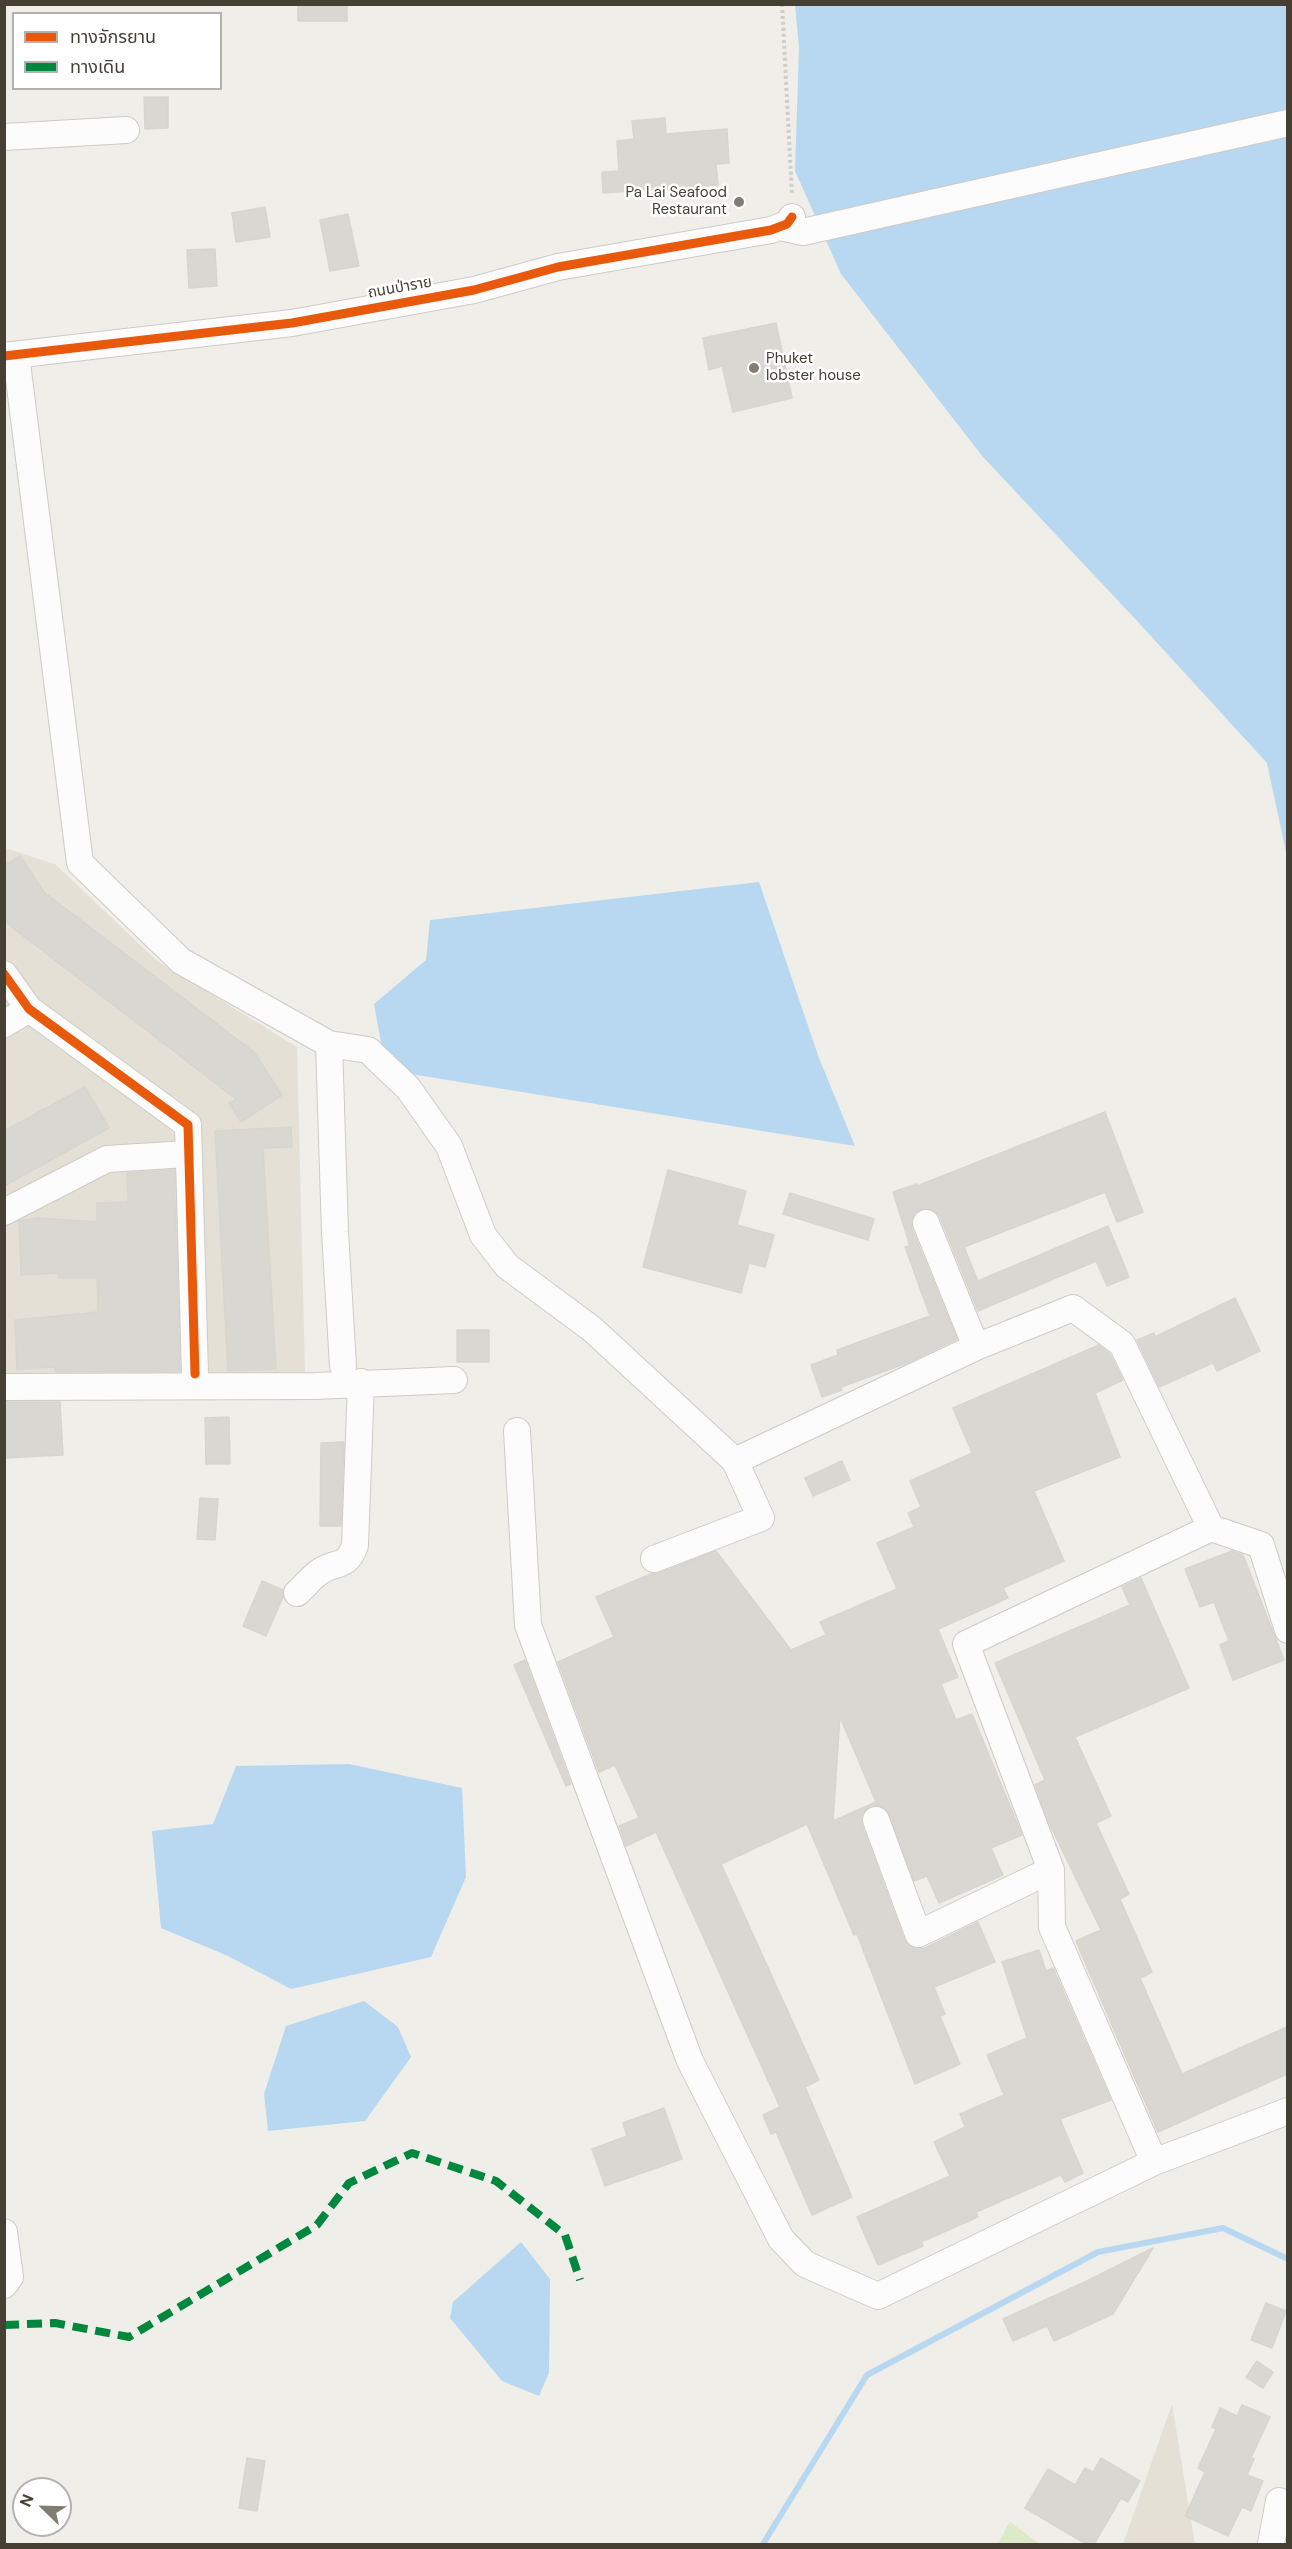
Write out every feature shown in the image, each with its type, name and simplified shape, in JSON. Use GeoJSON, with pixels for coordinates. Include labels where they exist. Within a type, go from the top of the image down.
{"type":"FeatureCollection","features":[{"type":"Feature","properties":{"kind":"street","name":"ถนนป่าราย"},"geometry":{"type":"LineString","coordinates":[[10,355],[292,323],[474,290],[558,267],[786,222],[803,232],[1287,123]]}},
{"type":"Feature","properties":{"kind":"street"},"geometry":{"type":"LineString","coordinates":[[4,137],[126,130]]}},
{"type":"Feature","properties":{"kind":"street"},"geometry":{"type":"LineString","coordinates":[[10,355],[80,863],[181,961],[329,1044],[368,1050],[408,1088],[449,1146],[483,1235],[507,1266],[592,1329],[735,1461],[761,1518],[654,1560]]}},
{"type":"Feature","properties":{"kind":"street"},"geometry":{"type":"LineString","coordinates":[[4,974],[29,1009],[188,1125],[187,1154],[195,1374]]}},
{"type":"Feature","properties":{"kind":"street"},"geometry":{"type":"LineString","coordinates":[[4,1024],[29,1009]]}},
{"type":"Feature","properties":{"kind":"street"},"geometry":{"type":"LineString","coordinates":[[297,1593],[319,1572],[345,1563],[353,1551],[352,1374],[335,1232],[329,1044]]}},
{"type":"Feature","properties":{"kind":"street"},"geometry":{"type":"LineString","coordinates":[[4,1212],[107,1159],[187,1154]]}},
{"type":"Feature","properties":{"kind":"street"},"geometry":{"type":"LineString","coordinates":[[926,1223],[976,1347]]}},
{"type":"Feature","properties":{"kind":"street"},"geometry":{"type":"LineString","coordinates":[[735,1461],[976,1347],[1073,1308],[1122,1344],[1211,1528]]}},
{"type":"Feature","properties":{"kind":"street"},"geometry":{"type":"LineString","coordinates":[[4,1387],[315,1386],[352,1374],[454,1380]]}},
{"type":"Feature","properties":{"kind":"street"},"geometry":{"type":"LineString","coordinates":[[517,1431],[528,1626],[690,2061],[781,2239],[805,2264],[878,2296],[1154,2162],[1287,2111]]}},
{"type":"Feature","properties":{"kind":"street"},"geometry":{"type":"LineString","coordinates":[[1154,2162],[1052,1927],[1050,1870],[966,1644],[1211,1528],[1261,1545],[1287,1630]]}},
{"type":"Feature","properties":{"kind":"street"},"geometry":{"type":"LineString","coordinates":[[876,1820],[918,1934],[1050,1870]]}},
{"type":"Feature","properties":{"kind":"street"},"geometry":{"type":"LineString","coordinates":[[4,2232],[10,2277],[4,2285]]}},
{"type":"Feature","properties":{"kind":"street"},"geometry":{"type":"LineString","coordinates":[[1271,2544],[1279,2501]]}},
{"type":"Feature","properties":{"kind":"path"},"geometry":{"type":"LineString","coordinates":[[782,4],[787,71],[786,222]]}},
{"type":"Feature","properties":{"kind":"shaded area"},"geometry":{"type":"Polygon","coordinates":[[[5,848],[55,864],[157,961],[297,1047],[305,1373],[183,1378],[5,1379],[5,848]]]}},
{"type":"Feature","properties":{"kind":"shaded area"},"geometry":{"type":"Polygon","coordinates":[[[1172,2404],[1195,2544],[1123,2544],[1172,2404]]]}},
{"type":"Feature","properties":{"kind":"green space"},"geometry":{"type":"Polygon","coordinates":[[[1010,2522],[1040,2544],[998,2544],[1010,2522]]]}},
{"type":"Feature","properties":{"kind":"water"},"geometry":{"type":"Polygon","coordinates":[[[795,5],[1287,5],[1287,857],[1267,763],[983,457],[841,274],[795,171],[799,47],[795,5]]]}},
{"type":"Feature","properties":{"kind":"water"},"geometry":{"type":"Polygon","coordinates":[[[759,882],[819,1058],[855,1146],[386,1070],[374,1004],[426,960],[430,920],[759,882]]]}},
{"type":"Feature","properties":{"kind":"water"},"geometry":{"type":"Polygon","coordinates":[[[349,1764],[462,1788],[466,1877],[431,1957],[291,1989],[228,1956],[161,1928],[152,1831],[213,1824],[236,1766],[349,1764]]]}},
{"type":"Feature","properties":{"kind":"water"},"geometry":{"type":"Polygon","coordinates":[[[364,2001],[398,2027],[411,2057],[365,2121],[268,2131],[264,2094],[286,2026],[364,2001]]]}},
{"type":"Feature","properties":{"kind":"water"},"geometry":{"type":"Polygon","coordinates":[[[521,2242],[550,2279],[549,2373],[539,2396],[502,2381],[450,2318],[453,2302],[521,2242]]]}},
{"type":"Feature","properties":{"kind":"building"},"geometry":{"type":"Polygon","coordinates":[[[298,4],[347,4],[347,21],[298,21],[298,4]]]}},
{"type":"Feature","properties":{"kind":"building"},"geometry":{"type":"Polygon","coordinates":[[[144,97],[168,97],[168,128],[145,129],[144,97]]]}},
{"type":"Feature","properties":{"kind":"building"},"geometry":{"type":"Polygon","coordinates":[[[665,118],[666,134],[727,129],[729,163],[716,164],[718,185],[603,193],[602,172],[619,171],[617,141],[634,139],[632,121],[665,118]]]}},
{"type":"Feature","properties":{"kind":"building"},"geometry":{"type":"Polygon","coordinates":[[[265,207],[270,237],[236,242],[232,213],[265,207]]]}},
{"type":"Feature","properties":{"kind":"building"},"geometry":{"type":"Polygon","coordinates":[[[348,214],[359,266],[330,271],[320,220],[348,214]]]}},
{"type":"Feature","properties":{"kind":"building"},"geometry":{"type":"Polygon","coordinates":[[[215,249],[217,286],[189,288],[187,250],[215,249]]]}},
{"type":"Feature","properties":{"kind":"building","name":"Phuket lobster house"},"geometry":{"type":"Polygon","coordinates":[[[776,323],[792,398],[733,412],[722,366],[709,370],[703,338],[776,323]]]}},
{"type":"Feature","properties":{"kind":"building"},"geometry":{"type":"Polygon","coordinates":[[[20,856],[44,892],[254,1052],[282,1095],[241,1122],[229,1103],[236,1099],[9,925],[4,916],[4,866],[20,856]]]}},
{"type":"Feature","properties":{"kind":"building"},"geometry":{"type":"Polygon","coordinates":[[[85,1087],[109,1128],[4,1186],[4,1131],[85,1087]]]}},
{"type":"Feature","properties":{"kind":"building"},"geometry":{"type":"Polygon","coordinates":[[[1105,1112],[1143,1212],[1117,1222],[1105,1192],[964,1247],[978,1281],[1108,1226],[1129,1277],[1107,1286],[1096,1261],[978,1311],[940,1217],[935,1211],[921,1209],[914,1214],[911,1221],[912,1229],[957,1339],[907,1363],[841,1387],[842,1390],[822,1397],[811,1365],[838,1355],[837,1350],[930,1316],[905,1247],[910,1246],[893,1192],[917,1184],[917,1186],[1105,1112]]]}},
{"type":"Feature","properties":{"kind":"building"},"geometry":{"type":"Polygon","coordinates":[[[291,1127],[292,1147],[263,1148],[276,1369],[228,1371],[215,1131],[291,1127]]]}},
{"type":"Feature","properties":{"kind":"building"},"geometry":{"type":"Polygon","coordinates":[[[174,1170],[180,1371],[55,1372],[55,1367],[17,1369],[15,1320],[98,1312],[97,1278],[59,1278],[59,1273],[21,1275],[19,1221],[39,1218],[97,1222],[97,1203],[128,1202],[127,1173],[174,1170]]]}},
{"type":"Feature","properties":{"kind":"building"},"geometry":{"type":"Polygon","coordinates":[[[668,1170],[746,1191],[737,1225],[774,1235],[765,1267],[749,1263],[741,1293],[643,1267],[668,1170]]]}},
{"type":"Feature","properties":{"kind":"building"},"geometry":{"type":"Polygon","coordinates":[[[790,1193],[874,1219],[868,1240],[783,1214],[790,1193]]]}},
{"type":"Feature","properties":{"kind":"building"},"geometry":{"type":"Polygon","coordinates":[[[1235,1298],[1260,1351],[1217,1371],[1213,1363],[1159,1387],[1137,1340],[1154,1333],[1155,1337],[1235,1298]]]}},
{"type":"Feature","properties":{"kind":"building"},"geometry":{"type":"Polygon","coordinates":[[[457,1330],[489,1330],[489,1362],[457,1362],[457,1330]]]}},
{"type":"Feature","properties":{"kind":"building"},"geometry":{"type":"Polygon","coordinates":[[[1099,1345],[1110,1354],[1123,1380],[1095,1393],[1120,1457],[1034,1491],[1064,1561],[1003,1588],[1008,1598],[938,1629],[958,1677],[941,1684],[956,1720],[972,1714],[1022,1835],[991,1848],[1003,1875],[939,1903],[927,1876],[914,1881],[886,1809],[879,1805],[871,1806],[861,1817],[862,1825],[908,1945],[916,1949],[925,1948],[978,1922],[995,1962],[934,1987],[945,2014],[940,2016],[960,2064],[915,2084],[857,1934],[854,1935],[807,1824],[721,1864],[819,2080],[805,2087],[852,2197],[812,2215],[776,2132],[771,2134],[763,2115],[780,2107],[656,1832],[626,1846],[619,1826],[639,1818],[615,1765],[599,1772],[558,1662],[614,1637],[596,1597],[716,1551],[791,1650],[826,1635],[820,1622],[897,1589],[877,1543],[914,1527],[908,1513],[921,1507],[910,1481],[972,1453],[953,1408],[1099,1345]],[[840,1717],[833,1821],[876,1802],[840,1717]]]}},
{"type":"Feature","properties":{"kind":"building"},"geometry":{"type":"Polygon","coordinates":[[[4,1402],[60,1402],[63,1455],[4,1458],[4,1402]]]}},
{"type":"Feature","properties":{"kind":"building"},"geometry":{"type":"Polygon","coordinates":[[[229,1417],[230,1464],[206,1464],[205,1418],[229,1417]]]}},
{"type":"Feature","properties":{"kind":"building"},"geometry":{"type":"Polygon","coordinates":[[[344,1442],[341,1526],[320,1526],[321,1443],[344,1442]]]}},
{"type":"Feature","properties":{"kind":"building"},"geometry":{"type":"Polygon","coordinates":[[[842,1461],[850,1480],[813,1496],[805,1478],[842,1461]]]}},
{"type":"Feature","properties":{"kind":"building"},"geometry":{"type":"Polygon","coordinates":[[[200,1498],[218,1499],[215,1540],[197,1539],[200,1498]]]}},
{"type":"Feature","properties":{"kind":"building"},"geometry":{"type":"Polygon","coordinates":[[[1232,1551],[1243,1555],[1284,1660],[1233,1680],[1220,1645],[1229,1641],[1214,1602],[1200,1607],[1185,1569],[1232,1551]]]}},
{"type":"Feature","properties":{"kind":"building"},"geometry":{"type":"Polygon","coordinates":[[[1141,1578],[1189,1688],[1075,1737],[1111,1816],[1096,1823],[1129,1894],[1120,1899],[1152,1972],[1140,1978],[1182,2074],[1287,2027],[1287,2074],[1158,2132],[1076,1941],[1101,1930],[1049,1823],[1035,1785],[1045,1780],[995,1663],[1130,1605],[1122,1587],[1141,1578]]]}},
{"type":"Feature","properties":{"kind":"building"},"geometry":{"type":"Polygon","coordinates":[[[262,1581],[283,1590],[283,1597],[266,1636],[243,1626],[262,1581]]]}},
{"type":"Feature","properties":{"kind":"building"},"geometry":{"type":"Polygon","coordinates":[[[525,1660],[571,1784],[566,1786],[514,1665],[525,1660]]]}},
{"type":"Feature","properties":{"kind":"building"},"geometry":{"type":"Polygon","coordinates":[[[1039,1950],[1046,1971],[1053,1968],[1111,2100],[1060,2119],[1083,2173],[1065,2182],[1061,2175],[976,2212],[978,2217],[921,2242],[923,2246],[878,2265],[857,2217],[950,2176],[934,2142],[965,2127],[960,2114],[1004,2095],[987,2055],[1027,2038],[1002,1962],[1039,1950]]]}},
{"type":"Feature","properties":{"kind":"building"},"geometry":{"type":"Polygon","coordinates":[[[664,2108],[682,2159],[605,2186],[592,2149],[627,2136],[623,2123],[664,2108]]]}},
{"type":"Feature","properties":{"kind":"building"},"geometry":{"type":"Polygon","coordinates":[[[1153,2248],[1113,2314],[1054,2341],[1047,2326],[1013,2341],[1003,2319],[1153,2248]]]}},
{"type":"Feature","properties":{"kind":"building"},"geometry":{"type":"Polygon","coordinates":[[[1266,2303],[1286,2311],[1272,2348],[1251,2340],[1266,2303]]]}},
{"type":"Feature","properties":{"kind":"building"},"geometry":{"type":"Polygon","coordinates":[[[1257,2361],[1273,2372],[1263,2388],[1246,2377],[1257,2361]]]}},
{"type":"Feature","properties":{"kind":"building"},"geometry":{"type":"Polygon","coordinates":[[[1242,2405],[1270,2417],[1251,2458],[1254,2459],[1247,2475],[1263,2481],[1251,2511],[1242,2507],[1228,2536],[1185,2516],[1205,2472],[1198,2468],[1216,2429],[1212,2427],[1220,2408],[1237,2416],[1242,2405]]]}},
{"type":"Feature","properties":{"kind":"building"},"geometry":{"type":"Polygon","coordinates":[[[247,2458],[265,2461],[257,2511],[239,2508],[247,2458]]]}},
{"type":"Feature","properties":{"kind":"building"},"geometry":{"type":"Polygon","coordinates":[[[1101,2458],[1140,2481],[1128,2502],[1121,2498],[1094,2544],[1086,2544],[1025,2508],[1048,2469],[1075,2485],[1085,2468],[1093,2472],[1101,2458]]]}},
{"type":"Feature","properties":{"kind":"waterway"},"geometry":{"type":"LineString","coordinates":[[763,2544],[867,2375],[1098,2252],[1223,2228],[1288,2259]]}},
{"type":"Feature","properties":{"kind":"marked path"},"geometry":{"type":"LineString","coordinates":[[4,2325],[55,2323],[129,2337],[317,2225],[349,2183],[412,2153],[496,2181],[565,2235],[580,2280]]}},
{"type":"Feature","properties":{"kind":"cycle path"},"geometry":{"type":"LineString","coordinates":[[4,356],[292,323],[474,290],[558,267],[771,230],[787,224],[792,217]]}},
{"type":"Feature","properties":{"kind":"cycle path"},"geometry":{"type":"LineString","coordinates":[[4,974],[29,1009],[188,1125],[195,1374]]}},
{"type":"Feature","properties":{"kind":"place","name":"Pa Lai Seafood Restaurant"},"geometry":{"type":"Point","coordinates":[739,202]}},
{"type":"Feature","properties":{"kind":"place","name":"Phuket lobster house"},"geometry":{"type":"Point","coordinates":[754,368]}}]}
